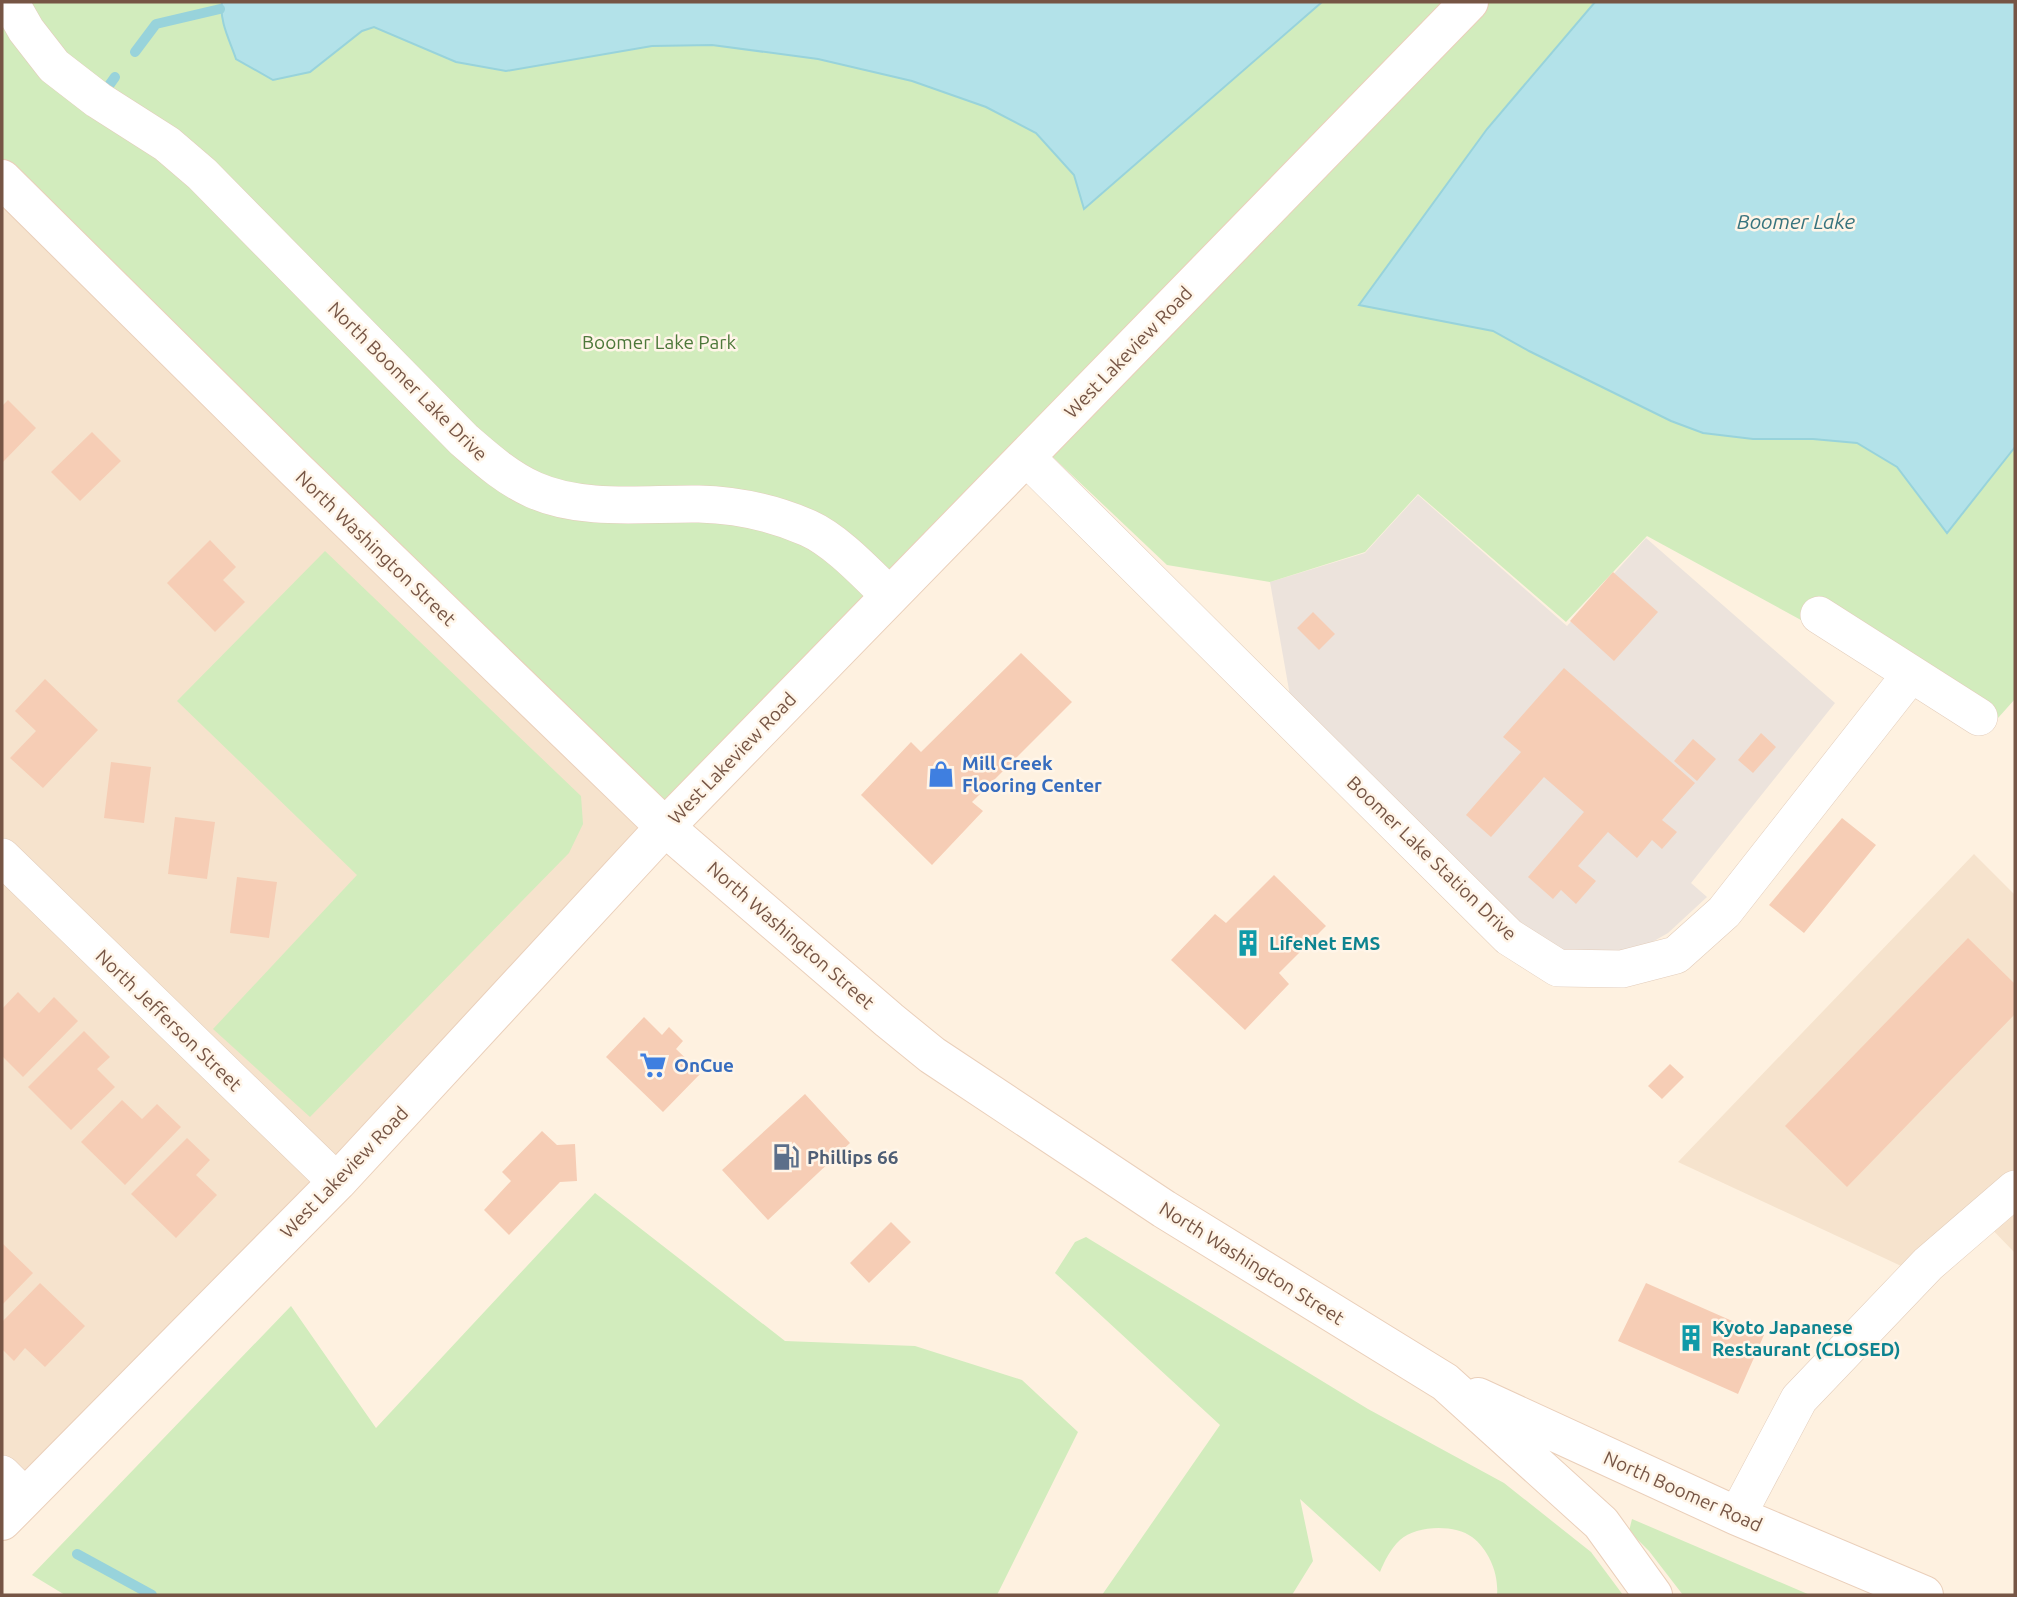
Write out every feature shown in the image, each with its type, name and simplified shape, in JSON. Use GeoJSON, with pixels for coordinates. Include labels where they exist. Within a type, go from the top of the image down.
{"type":"FeatureCollection","features":[{"type":"Feature","properties":{"kind":"main road","name":"West Lakeview Road"},"geometry":{"type":"LineString","coordinates":[[10,1498],[337,1182],[665,827],[1469,2]]}},
{"type":"Feature","properties":{"kind":"main road","name":"North Washington Street"},"geometry":{"type":"LineString","coordinates":[[2,179],[305,479],[665,827],[889,1020],[932,1055],[1164,1209],[1445,1382],[1601,1523],[1653,1595]]}},
{"type":"Feature","properties":{"kind":"main road","name":"North Boomer Road"},"geometry":{"type":"LineString","coordinates":[[1445,1382],[1737,1516],[1924,1595]]}},
{"type":"Feature","properties":{"kind":"street","name":"North Boomer Lake Drive"},"geometry":{"type":"LineString","coordinates":[[10,2],[26,30],[54,66],[98,100],[167,144],[202,174],[464,440],[499,471],[536,491],[573,501],[623,506],[700,504],[759,511],[810,529],[845,554],[890,596]]}},
{"type":"Feature","properties":{"kind":"street","name":"Boomer Lake Station Drive"},"geometry":{"type":"LineString","coordinates":[[1026,457],[1509,937],[1558,968],[1622,969],[1676,955],[1724,912],[1911,674]]}},
{"type":"Feature","properties":{"kind":"street"},"geometry":{"type":"LineString","coordinates":[[1819,615],[1979,718]]}},
{"type":"Feature","properties":{"kind":"street","name":"North Jefferson Street"},"geometry":{"type":"LineString","coordinates":[[2,857],[337,1182]]}},
{"type":"Feature","properties":{"kind":"street"},"geometry":{"type":"LineString","coordinates":[[1737,1516],[1799,1399],[1928,1264],[2015,1189]]}},
{"type":"Feature","properties":{"kind":"shaded area"},"geometry":{"type":"Polygon","coordinates":[[[2,185],[665,827],[30,1494],[2,1468],[2,185]]]}},
{"type":"Feature","properties":{"kind":"shaded area"},"geometry":{"type":"Polygon","coordinates":[[[1418,495],[1567,626],[1646,538],[1835,703],[1691,883],[1707,897],[1668,933],[1647,945],[1609,957],[1575,954],[1528,939],[1292,707],[1270,582],[1365,553],[1418,495]]]}},
{"type":"Feature","properties":{"kind":"shaded area"},"geometry":{"type":"Polygon","coordinates":[[[1974,854],[2015,895],[2015,1253],[1981,1218],[1914,1272],[1678,1162],[1974,854]]]}},
{"type":"Feature","properties":{"kind":"green space","name":"Boomer Lake Park"},"geometry":{"type":"Polygon","coordinates":[[[2,2],[2015,2],[2015,699],[1998,718],[1878,662],[1647,536],[1566,622],[1418,494],[1365,552],[1270,582],[1167,565],[1036,441],[666,822],[2,172],[2,2]]]}},
{"type":"Feature","properties":{"kind":"green space"},"geometry":{"type":"Polygon","coordinates":[[[325,551],[581,796],[583,824],[569,853],[310,1117],[213,1029],[357,875],[177,701],[325,551]]]}},
{"type":"Feature","properties":{"kind":"green space"},"geometry":{"type":"Polygon","coordinates":[[[595,1193],[785,1341],[915,1346],[1022,1380],[1078,1432],[997,1595],[65,1595],[32,1575],[291,1306],[376,1428],[595,1193]]]}},
{"type":"Feature","properties":{"kind":"green space"},"geometry":{"type":"Polygon","coordinates":[[[1086,1237],[1368,1409],[1504,1483],[1591,1552],[1623,1595],[1497,1595],[1494,1571],[1478,1542],[1465,1533],[1446,1528],[1425,1529],[1407,1535],[1394,1547],[1380,1572],[1300,1499],[1313,1561],[1292,1595],[1102,1595],[1220,1425],[1055,1273],[1075,1242],[1086,1237]]]}},
{"type":"Feature","properties":{"kind":"green space"},"geometry":{"type":"Polygon","coordinates":[[[1632,1519],[1810,1595],[1683,1595],[1649,1551],[1629,1531],[1632,1519]]]}},
{"type":"Feature","properties":{"kind":"water"},"geometry":{"type":"Polygon","coordinates":[[[222,2],[1322,2],[1084,209],[1074,175],[1036,133],[986,107],[912,81],[818,59],[712,45],[652,46],[506,71],[456,62],[374,27],[362,31],[310,72],[273,80],[236,59],[224,24],[222,2]]]}},
{"type":"Feature","properties":{"kind":"water","name":"Boomer Lake"},"geometry":{"type":"Polygon","coordinates":[[[1595,2],[2015,2],[2015,447],[1947,533],[1897,467],[1857,443],[1813,439],[1753,439],[1703,433],[1671,421],[1493,331],[1359,305],[1487,129],[1595,2]]]}},
{"type":"Feature","properties":{"kind":"building"},"geometry":{"type":"Polygon","coordinates":[[[8,400],[36,428],[2,463],[2,406],[8,400]]]}},
{"type":"Feature","properties":{"kind":"building"},"geometry":{"type":"Polygon","coordinates":[[[92,432],[121,461],[80,501],[51,472],[92,432]]]}},
{"type":"Feature","properties":{"kind":"building"},"geometry":{"type":"Polygon","coordinates":[[[210,540],[236,567],[223,580],[245,602],[215,632],[167,583],[210,540]]]}},
{"type":"Feature","properties":{"kind":"building"},"geometry":{"type":"Polygon","coordinates":[[[1613,572],[1658,612],[1614,661],[1570,621],[1613,572]]]}},
{"type":"Feature","properties":{"kind":"building"},"geometry":{"type":"Polygon","coordinates":[[[1313,612],[1335,634],[1319,650],[1297,628],[1313,612]]]}},
{"type":"Feature","properties":{"kind":"building","name":"Mill Creek Flooring Center"},"geometry":{"type":"Polygon","coordinates":[[[1021,653],[1072,702],[972,802],[983,811],[932,865],[861,795],[911,742],[921,752],[1021,653]]]}},
{"type":"Feature","properties":{"kind":"building"},"geometry":{"type":"Polygon","coordinates":[[[1564,668],[1695,783],[1662,820],[1677,832],[1662,849],[1652,840],[1637,858],[1608,832],[1578,866],[1596,881],[1576,904],[1561,890],[1553,899],[1528,877],[1584,812],[1544,777],[1491,837],[1466,815],[1521,752],[1503,737],[1564,668]]]}},
{"type":"Feature","properties":{"kind":"building"},"geometry":{"type":"Polygon","coordinates":[[[45,679],[98,730],[43,788],[10,758],[36,731],[15,711],[45,679]]]}},
{"type":"Feature","properties":{"kind":"building"},"geometry":{"type":"Polygon","coordinates":[[[1761,733],[1776,747],[1753,773],[1738,760],[1761,733]]]}},
{"type":"Feature","properties":{"kind":"building"},"geometry":{"type":"Polygon","coordinates":[[[1693,739],[1716,759],[1697,781],[1674,761],[1693,739]]]}},
{"type":"Feature","properties":{"kind":"building"},"geometry":{"type":"Polygon","coordinates":[[[111,762],[151,767],[144,823],[104,818],[111,762]]]}},
{"type":"Feature","properties":{"kind":"building"},"geometry":{"type":"Polygon","coordinates":[[[175,817],[215,822],[207,879],[168,874],[175,817]]]}},
{"type":"Feature","properties":{"kind":"building"},"geometry":{"type":"Polygon","coordinates":[[[1842,818],[1876,845],[1804,933],[1769,905],[1842,818]]]}},
{"type":"Feature","properties":{"kind":"building","name":"LifeNet EMS"},"geometry":{"type":"Polygon","coordinates":[[[1274,875],[1326,926],[1279,973],[1289,984],[1245,1030],[1171,960],[1215,914],[1226,923],[1274,875]]]}},
{"type":"Feature","properties":{"kind":"building"},"geometry":{"type":"Polygon","coordinates":[[[237,877],[277,882],[269,938],[230,933],[237,877]]]}},
{"type":"Feature","properties":{"kind":"building"},"geometry":{"type":"Polygon","coordinates":[[[1968,938],[2015,984],[2015,1014],[1847,1187],[1785,1126],[1968,938]]]}},
{"type":"Feature","properties":{"kind":"building"},"geometry":{"type":"Polygon","coordinates":[[[18,992],[39,1013],[54,997],[78,1021],[23,1077],[2,1056],[2,1009],[18,992]]]}},
{"type":"Feature","properties":{"kind":"building","name":"OnCue"},"geometry":{"type":"Polygon","coordinates":[[[644,1017],[662,1035],[669,1027],[683,1041],[676,1049],[701,1073],[663,1112],[606,1057],[644,1017]]]}},
{"type":"Feature","properties":{"kind":"building"},"geometry":{"type":"Polygon","coordinates":[[[84,1031],[110,1057],[97,1069],[115,1087],[71,1130],[28,1087],[84,1031]]]}},
{"type":"Feature","properties":{"kind":"building"},"geometry":{"type":"Polygon","coordinates":[[[1670,1064],[1684,1077],[1662,1099],[1648,1086],[1670,1064]]]}},
{"type":"Feature","properties":{"kind":"building","name":"Phillips 66"},"geometry":{"type":"Polygon","coordinates":[[[805,1094],[850,1143],[768,1220],[722,1170],[805,1094]]]}},
{"type":"Feature","properties":{"kind":"building"},"geometry":{"type":"Polygon","coordinates":[[[122,1100],[142,1119],[157,1104],[181,1127],[125,1185],[81,1142],[122,1100]]]}},
{"type":"Feature","properties":{"kind":"building"},"geometry":{"type":"Polygon","coordinates":[[[542,1131],[557,1145],[575,1144],[577,1181],[560,1182],[509,1235],[484,1210],[511,1181],[502,1172],[542,1131]]]}},
{"type":"Feature","properties":{"kind":"building"},"geometry":{"type":"Polygon","coordinates":[[[187,1138],[210,1160],[196,1175],[217,1195],[176,1238],[131,1194],[187,1138]]]}},
{"type":"Feature","properties":{"kind":"building"},"geometry":{"type":"Polygon","coordinates":[[[891,1222],[911,1242],[869,1283],[850,1263],[891,1222]]]}},
{"type":"Feature","properties":{"kind":"building"},"geometry":{"type":"Polygon","coordinates":[[[2,1243],[33,1273],[2,1305],[2,1243]]]}},
{"type":"Feature","properties":{"kind":"building"},"geometry":{"type":"Polygon","coordinates":[[[40,1283],[85,1326],[45,1367],[25,1348],[14,1361],[2,1349],[2,1322],[40,1283]]]}},
{"type":"Feature","properties":{"kind":"building","name":"Kyoto Japanese Restaurant (CLOSED)"},"geometry":{"type":"Polygon","coordinates":[[[1646,1283],[1764,1335],[1738,1394],[1618,1341],[1646,1283]]]}},
{"type":"Feature","properties":{"kind":"waterway"},"geometry":{"type":"LineString","coordinates":[[135,52],[156,24],[220,9]]}},
{"type":"Feature","properties":{"kind":"waterway"},"geometry":{"type":"LineString","coordinates":[[103,94],[115,77]]}},
{"type":"Feature","properties":{"kind":"waterway"},"geometry":{"type":"LineString","coordinates":[[77,1554],[152,1595]]}},
{"type":"Feature","properties":{"kind":"place","name":"Mill Creek Flooring Center"},"geometry":{"type":"Point","coordinates":[941,774]}},
{"type":"Feature","properties":{"kind":"place","name":"LifeNet EMS"},"geometry":{"type":"Point","coordinates":[1248,943]}},
{"type":"Feature","properties":{"kind":"place","name":"OnCue"},"geometry":{"type":"Point","coordinates":[653,1065]}},
{"type":"Feature","properties":{"kind":"place","name":"Phillips 66"},"geometry":{"type":"Point","coordinates":[786,1157]}},
{"type":"Feature","properties":{"kind":"place","name":"Kyoto Japanese Restaurant (CLOSED)"},"geometry":{"type":"Point","coordinates":[1691,1338]}}]}
